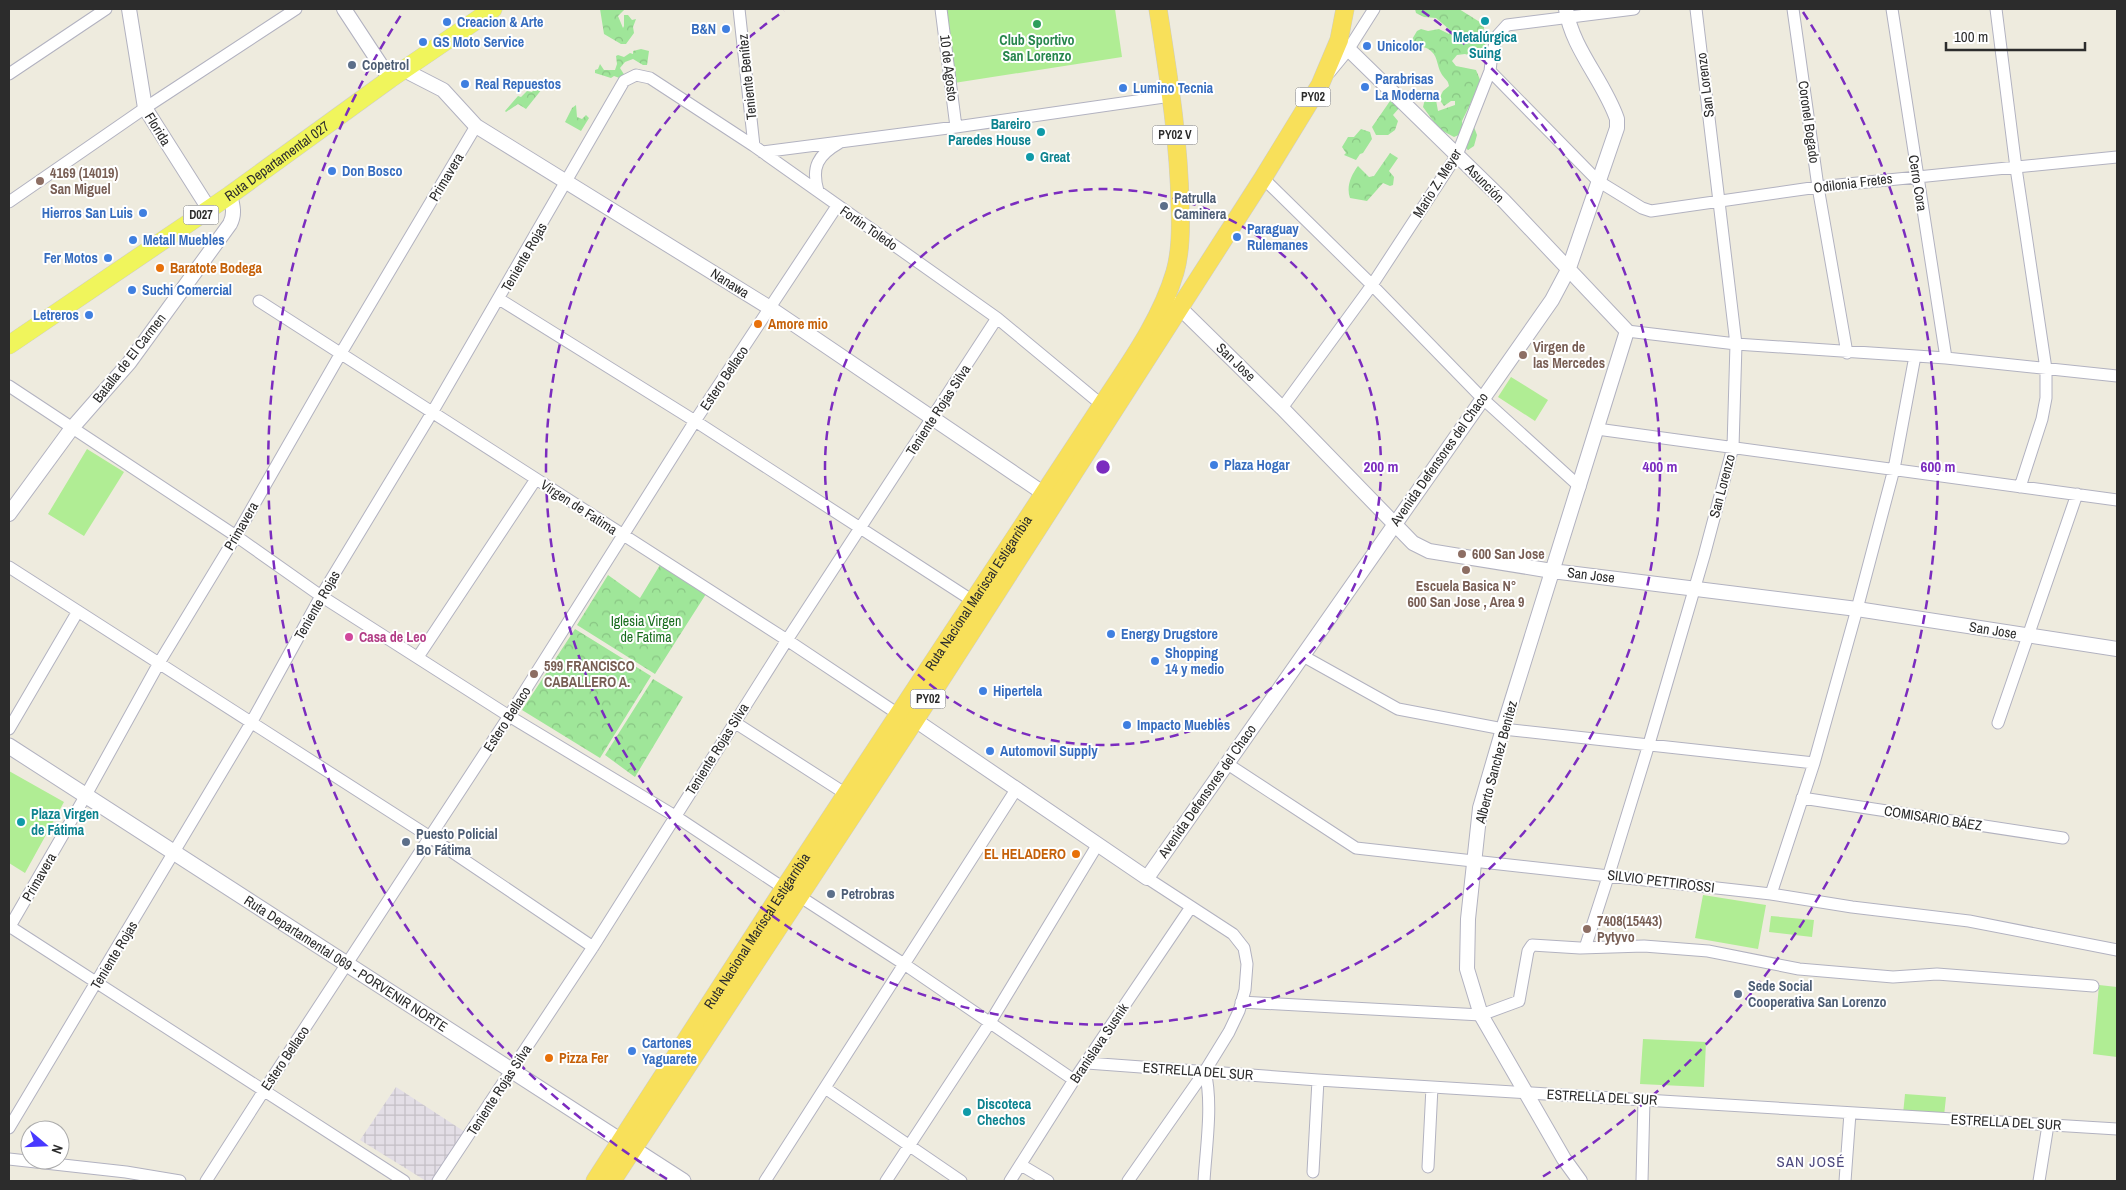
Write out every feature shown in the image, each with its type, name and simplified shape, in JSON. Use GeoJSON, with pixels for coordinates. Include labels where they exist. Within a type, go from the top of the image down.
{"type":"FeatureCollection","features":[{"type":"Feature","properties":{"kind":"highway","name":"Ruta Nacional Mariscal Estigarribia"},"geometry":{"type":"LineString","coordinates":[[595,1181],[627,1145],[1050,498],[1172,303],[1181,226],[1179,178],[1171,96],[1158,9]]}},
{"type":"Feature","properties":{"kind":"highway","name":"PY02"},"geometry":{"type":"LineString","coordinates":[[1172,303],[1204,268],[1263,178],[1344,45],[1345,9]]}},
{"type":"Feature","properties":{"kind":"highway"},"geometry":{"type":"LineString","coordinates":[[1177,262],[1204,268]]}},
{"type":"Feature","properties":{"kind":"highway","name":"Ruta Nacional Mariscal Estigarribia"},"geometry":{"type":"LineString","coordinates":[[791,892],[846,794],[907,717],[973,601],[1050,498],[1102,405],[1137,351],[1172,303]]}},
{"type":"Feature","properties":{"kind":"highway","name":"Ruta Nacional Mariscal Estigarribia"},"geometry":{"type":"LineString","coordinates":[[612,1181],[627,1145]]}},
{"type":"Feature","properties":{"kind":"main road","name":"Ruta Departamental 027"},"geometry":{"type":"LineString","coordinates":[[9,345],[230,195],[397,74],[493,9]]}},
{"type":"Feature","properties":{"kind":"main road","name":"Ruta Departamental 069 - PORVENIR NORTE"},"geometry":{"type":"LineString","coordinates":[[9,746],[174,854],[348,964],[511,1072],[683,1181]]}},
{"type":"Feature","properties":{"kind":"street"},"geometry":{"type":"LineString","coordinates":[[9,74],[106,9]]}},
{"type":"Feature","properties":{"kind":"street","name":"Florida"},"geometry":{"type":"LineString","coordinates":[[129,9],[145,108],[209,209]]}},
{"type":"Feature","properties":{"kind":"street"},"geometry":{"type":"LineString","coordinates":[[9,202],[145,108],[296,9]]}},
{"type":"Feature","properties":{"kind":"street"},"geometry":{"type":"LineString","coordinates":[[344,9],[397,74]]}},
{"type":"Feature","properties":{"kind":"street","name":"Teniente Benítez"},"geometry":{"type":"LineString","coordinates":[[739,9],[758,149]]}},
{"type":"Feature","properties":{"kind":"street","name":"10 de Agosto"},"geometry":{"type":"LineString","coordinates":[[942,9],[956,128]]}},
{"type":"Feature","properties":{"kind":"street"},"geometry":{"type":"LineString","coordinates":[[1344,45],[1374,9]]}},
{"type":"Feature","properties":{"kind":"street","name":"Mario Z. Meyer"},"geometry":{"type":"LineString","coordinates":[[1282,408],[1372,285],[1457,155],[1490,70],[1492,53],[1498,35],[1507,25],[1567,14],[1634,9]]}},
{"type":"Feature","properties":{"kind":"street","name":"San Lorenzo"},"geometry":{"type":"LineString","coordinates":[[1584,948],[1649,744],[1733,447],[1736,344],[1696,9]]}},
{"type":"Feature","properties":{"kind":"street","name":"Coronel Bogado"},"geometry":{"type":"LineString","coordinates":[[1793,9],[1818,187],[1847,353]]}},
{"type":"Feature","properties":{"kind":"street","name":"Cerro Cora"},"geometry":{"type":"LineString","coordinates":[[1892,9],[1946,358]]}},
{"type":"Feature","properties":{"kind":"street"},"geometry":{"type":"LineString","coordinates":[[1996,9],[2016,168],[2046,370],[2046,398],[2042,419],[2020,487]]}},
{"type":"Feature","properties":{"kind":"street","name":"Avenida Defensores del Chaco"},"geometry":{"type":"LineString","coordinates":[[1147,878],[1552,300],[1569,268],[1617,128],[1617,118],[1577,41],[1567,14]]}},
{"type":"Feature","properties":{"kind":"street","name":"Asunción"},"geometry":{"type":"LineString","coordinates":[[1344,45],[1457,155],[1628,330]]}},
{"type":"Feature","properties":{"kind":"street","name":"Odilonia Fretes"},"geometry":{"type":"LineString","coordinates":[[1490,70],[1598,181],[1642,208],[1651,211],[1818,187],[2117,158]]}},
{"type":"Feature","properties":{"kind":"street","name":"Nanawa"},"geometry":{"type":"LineString","coordinates":[[397,74],[443,90],[476,126],[770,308],[1050,498]]}},
{"type":"Feature","properties":{"kind":"street","name":"Fortin Toledo"},"geometry":{"type":"LineString","coordinates":[[624,82],[636,75],[650,78],[758,149],[997,318],[1102,405]]}},
{"type":"Feature","properties":{"kind":"street","name":"Teniente Rojas"},"geometry":{"type":"LineString","coordinates":[[9,1128],[174,854],[251,723],[321,596],[433,411],[624,82]]}},
{"type":"Feature","properties":{"kind":"street"},"geometry":{"type":"LineString","coordinates":[[758,149],[841,142],[956,128],[1171,96]]}},
{"type":"Feature","properties":{"kind":"street","name":"Primavera"},"geometry":{"type":"LineString","coordinates":[[9,927],[86,795],[159,663],[236,536],[341,353],[476,126]]}},
{"type":"Feature","properties":{"kind":"street"},"geometry":{"type":"LineString","coordinates":[[818,191],[814,177],[819,161],[828,150],[841,142]]}},
{"type":"Feature","properties":{"kind":"street"},"geometry":{"type":"LineString","coordinates":[[1263,178],[1372,285],[1482,398],[1580,486]]}},
{"type":"Feature","properties":{"kind":"street","name":"Batalla de El Carmen"},"geometry":{"type":"LineString","coordinates":[[9,514],[72,428],[128,363],[230,224],[234,209],[230,195]]}},
{"type":"Feature","properties":{"kind":"street","name":"Estero Bellaco"},"geometry":{"type":"LineString","coordinates":[[206,1181],[509,716],[695,421],[838,206]]}},
{"type":"Feature","properties":{"kind":"street"},"geometry":{"type":"LineString","coordinates":[[499,299],[695,421],[973,601]]}},
{"type":"Feature","properties":{"kind":"street","name":"Virgen de Fatima"},"geometry":{"type":"LineString","coordinates":[[260,301],[907,717]]}},
{"type":"Feature","properties":{"kind":"street","name":"San Jose"},"geometry":{"type":"LineString","coordinates":[[1172,303],[1282,408],[1413,544],[1429,551],[1552,571],[1856,609],[2117,649]]}},
{"type":"Feature","properties":{"kind":"street","name":"Teniente Rojas Silva"},"geometry":{"type":"LineString","coordinates":[[438,1181],[593,947],[734,722],[997,318]]}},
{"type":"Feature","properties":{"kind":"street"},"geometry":{"type":"LineString","coordinates":[[1628,330],[1736,344],[1847,353],[1946,358],[2117,376]]}},
{"type":"Feature","properties":{"kind":"street","name":"Alberto Sanchez Benitez"},"geometry":{"type":"LineString","coordinates":[[1580,1181],[1564,1159],[1481,1015],[1467,969],[1468,919],[1480,808],[1503,728],[1628,330]]}},
{"type":"Feature","properties":{"kind":"street"},"geometry":{"type":"LineString","coordinates":[[1771,894],[1814,763],[1894,469],[1915,356]]}},
{"type":"Feature","properties":{"kind":"street"},"geometry":{"type":"LineString","coordinates":[[9,386],[236,536],[321,596],[509,716],[675,816],[904,964],[989,1024],[1074,1080]]}},
{"type":"Feature","properties":{"kind":"street"},"geometry":{"type":"LineString","coordinates":[[1597,429],[2117,500]]}},
{"type":"Feature","properties":{"kind":"street"},"geometry":{"type":"LineString","coordinates":[[418,657],[536,479]]}},
{"type":"Feature","properties":{"kind":"street"},"geometry":{"type":"LineString","coordinates":[[1998,722],[2077,494]]}},
{"type":"Feature","properties":{"kind":"street"},"geometry":{"type":"LineString","coordinates":[[9,567],[430,837],[593,947]]}},
{"type":"Feature","properties":{"kind":"street"},"geometry":{"type":"LineString","coordinates":[[9,729],[78,611]]}},
{"type":"Feature","properties":{"kind":"street"},"geometry":{"type":"LineString","coordinates":[[1303,656],[1398,709],[1503,728],[1814,763]]}},
{"type":"Feature","properties":{"kind":"street"},"geometry":{"type":"LineString","coordinates":[[907,717],[1017,788],[1147,878],[1233,934],[1244,948],[1247,964],[1245,990],[1229,1032],[1128,1181]]}},
{"type":"Feature","properties":{"kind":"street"},"geometry":{"type":"LineString","coordinates":[[734,722],[846,794]]}},
{"type":"Feature","properties":{"kind":"street","name":"SILVIO PETTIROSSI"},"geometry":{"type":"LineString","coordinates":[[1226,763],[1356,848],[1609,874],[1771,894],[1969,921],[2117,950]]}},
{"type":"Feature","properties":{"kind":"street"},"geometry":{"type":"LineString","coordinates":[[765,1181],[1017,788]]}},
{"type":"Feature","properties":{"kind":"street","name":"COMISARIO BÁEZ"},"geometry":{"type":"LineString","coordinates":[[1802,798],[2063,838]]}},
{"type":"Feature","properties":{"kind":"street"},"geometry":{"type":"LineString","coordinates":[[886,1181],[989,1024],[1098,844]]}},
{"type":"Feature","properties":{"kind":"street","name":"Branislava Susnik"},"geometry":{"type":"LineString","coordinates":[[1010,1181],[1074,1080],[1191,907]]}},
{"type":"Feature","properties":{"kind":"street"},"geometry":{"type":"LineString","coordinates":[[9,927],[404,1181]]}},
{"type":"Feature","properties":{"kind":"street"},"geometry":{"type":"LineString","coordinates":[[1241,1002],[1481,1015],[1519,1001],[1528,951],[1532,945],[1584,948],[1644,946],[1708,951],[1799,969],[1893,976],[1937,974],[2093,986]]}},
{"type":"Feature","properties":{"kind":"street","name":"ESTRELLA DEL SUR"},"geometry":{"type":"LineString","coordinates":[[1086,1063],[1318,1080],[2117,1129]]}},
{"type":"Feature","properties":{"kind":"street"},"geometry":{"type":"LineString","coordinates":[[1204,1071],[1208,1084],[1204,1181]]}},
{"type":"Feature","properties":{"kind":"street"},"geometry":{"type":"LineString","coordinates":[[1313,1172],[1318,1080]]}},
{"type":"Feature","properties":{"kind":"street"},"geometry":{"type":"LineString","coordinates":[[1428,1167],[1432,1087]]}},
{"type":"Feature","properties":{"kind":"street"},"geometry":{"type":"LineString","coordinates":[[824,1088],[961,1181]]}},
{"type":"Feature","properties":{"kind":"street"},"geometry":{"type":"LineString","coordinates":[[1642,1181],[1644,1100]]}},
{"type":"Feature","properties":{"kind":"street"},"geometry":{"type":"LineString","coordinates":[[1845,1181],[1850,1113]]}},
{"type":"Feature","properties":{"kind":"street"},"geometry":{"type":"LineString","coordinates":[[2039,1181],[2048,1125]]}},
{"type":"Feature","properties":{"kind":"street"},"geometry":{"type":"LineString","coordinates":[[9,1159],[126,1172],[180,1181]]}},
{"type":"Feature","properties":{"kind":"street"},"geometry":{"type":"LineString","coordinates":[[1021,1165],[1048,1181]]}},
{"type":"Feature","properties":{"kind":"shaded area"},"geometry":{"type":"Polygon","coordinates":[[[396,1087],[465,1132],[432,1181],[426,1181],[360,1140],[396,1087]]]}},
{"type":"Feature","properties":{"kind":"green space"},"geometry":{"type":"Polygon","coordinates":[[[600,9],[625,9],[618,16],[623,28],[624,15],[628,15],[632,20],[636,19],[633,27],[634,33],[626,44],[621,44],[604,34],[600,9]]]}},
{"type":"Feature","properties":{"kind":"green space","name":"Club Sportivo San Lorenzo"},"geometry":{"type":"Polygon","coordinates":[[[945,9],[1115,9],[1122,57],[954,83],[945,9]]]}},
{"type":"Feature","properties":{"kind":"green space"},"geometry":{"type":"Polygon","coordinates":[[[1415,9],[1459,9],[1483,24],[1482,40],[1487,47],[1481,59],[1465,54],[1457,55],[1452,61],[1456,66],[1476,70],[1481,82],[1462,121],[1463,130],[1474,127],[1477,135],[1474,146],[1468,150],[1465,147],[1461,134],[1454,137],[1439,129],[1423,107],[1425,99],[1429,97],[1436,100],[1438,111],[1455,105],[1455,101],[1451,101],[1444,106],[1439,99],[1443,91],[1449,86],[1442,75],[1434,54],[1427,48],[1416,45],[1411,41],[1417,31],[1421,29],[1428,31],[1439,29],[1449,34],[1450,30],[1436,18],[1424,17],[1416,13],[1415,9]]]}},
{"type":"Feature","properties":{"kind":"green space"},"geometry":{"type":"Polygon","coordinates":[[[641,49],[649,51],[647,65],[643,65],[633,59],[625,62],[620,68],[625,76],[622,79],[595,73],[600,64],[604,70],[615,70],[617,64],[616,56],[624,57],[630,53],[633,54],[633,51],[641,49]]]}},
{"type":"Feature","properties":{"kind":"green space"},"geometry":{"type":"Polygon","coordinates":[[[538,84],[542,89],[526,109],[518,104],[505,111],[518,96],[521,97],[527,91],[532,92],[538,84]]]}},
{"type":"Feature","properties":{"kind":"green space"},"geometry":{"type":"Polygon","coordinates":[[[1390,101],[1400,107],[1393,115],[1398,121],[1395,130],[1388,135],[1376,135],[1372,127],[1390,101]]]}},
{"type":"Feature","properties":{"kind":"green space"},"geometry":{"type":"Polygon","coordinates":[[[576,105],[577,117],[582,119],[586,115],[589,118],[581,131],[565,122],[572,108],[576,105]]]}},
{"type":"Feature","properties":{"kind":"green space"},"geometry":{"type":"Polygon","coordinates":[[[1361,129],[1370,132],[1372,139],[1356,160],[1344,155],[1346,153],[1342,147],[1348,137],[1354,137],[1361,129]]]}},
{"type":"Feature","properties":{"kind":"green space"},"geometry":{"type":"Polygon","coordinates":[[[1390,153],[1398,158],[1389,171],[1394,177],[1393,185],[1390,186],[1383,183],[1367,201],[1350,198],[1350,181],[1358,166],[1369,177],[1374,176],[1390,153]]]}},
{"type":"Feature","properties":{"kind":"green space"},"geometry":{"type":"Polygon","coordinates":[[[1511,377],[1548,400],[1535,421],[1498,397],[1511,377]]]}},
{"type":"Feature","properties":{"kind":"green space"},"geometry":{"type":"Polygon","coordinates":[[[87,449],[124,472],[84,536],[48,514],[87,449]]]}},
{"type":"Feature","properties":{"kind":"green space","name":"Iglesia Virgen de Fatima"},"geometry":{"type":"Polygon","coordinates":[[[660,565],[706,594],[655,674],[577,625],[608,575],[640,598],[660,565]]]}},
{"type":"Feature","properties":{"kind":"green space"},"geometry":{"type":"Polygon","coordinates":[[[575,629],[651,676],[600,758],[522,710],[575,629]]]}},
{"type":"Feature","properties":{"kind":"green space"},"geometry":{"type":"Polygon","coordinates":[[[653,679],[683,697],[635,777],[605,755],[653,679]]]}},
{"type":"Feature","properties":{"kind":"green space"},"geometry":{"type":"Polygon","coordinates":[[[9,771],[64,802],[25,873],[9,863],[9,771]]]}},
{"type":"Feature","properties":{"kind":"green space"},"geometry":{"type":"Polygon","coordinates":[[[1703,895],[1766,905],[1758,949],[1695,938],[1703,895]]]}},
{"type":"Feature","properties":{"kind":"green space"},"geometry":{"type":"Polygon","coordinates":[[[1771,916],[1814,920],[1812,937],[1769,932],[1771,916]]]}},
{"type":"Feature","properties":{"kind":"green space"},"geometry":{"type":"Polygon","coordinates":[[[2099,985],[2117,987],[2117,1057],[2093,1054],[2099,985]]]}},
{"type":"Feature","properties":{"kind":"green space"},"geometry":{"type":"Polygon","coordinates":[[[1643,1039],[1706,1042],[1704,1087],[1640,1084],[1643,1039]]]}},
{"type":"Feature","properties":{"kind":"green space"},"geometry":{"type":"Polygon","coordinates":[[[1905,1094],[1946,1097],[1944,1116],[1903,1114],[1905,1094]]]}},
{"type":"Feature","properties":{"kind":"place","name":"Metalúrgica Suing"},"geometry":{"type":"Point","coordinates":[1485,21]}},
{"type":"Feature","properties":{"kind":"place","name":"Creacion & Arte"},"geometry":{"type":"Point","coordinates":[447,22]}},
{"type":"Feature","properties":{"kind":"place","name":"Club Sportivo San Lorenzo"},"geometry":{"type":"Point","coordinates":[1037,24]}},
{"type":"Feature","properties":{"kind":"place","name":"B&N"},"geometry":{"type":"Point","coordinates":[726,29]}},
{"type":"Feature","properties":{"kind":"place","name":"GS Moto Service"},"geometry":{"type":"Point","coordinates":[423,42]}},
{"type":"Feature","properties":{"kind":"place","name":"Unicolor"},"geometry":{"type":"Point","coordinates":[1367,46]}},
{"type":"Feature","properties":{"kind":"place","name":"Copetrol"},"geometry":{"type":"Point","coordinates":[352,65]}},
{"type":"Feature","properties":{"kind":"place","name":"Real Repuestos"},"geometry":{"type":"Point","coordinates":[465,84]}},
{"type":"Feature","properties":{"kind":"place","name":"Parabrisas La Moderna"},"geometry":{"type":"Point","coordinates":[1365,87]}},
{"type":"Feature","properties":{"kind":"place","name":"Lumino Tecnia"},"geometry":{"type":"Point","coordinates":[1123,88]}},
{"type":"Feature","properties":{"kind":"place","name":"Bareiro Paredes House"},"geometry":{"type":"Point","coordinates":[1041,132]}},
{"type":"Feature","properties":{"kind":"place","name":"Great"},"geometry":{"type":"Point","coordinates":[1030,157]}},
{"type":"Feature","properties":{"kind":"place","name":"Don Bosco"},"geometry":{"type":"Point","coordinates":[332,171]}},
{"type":"Feature","properties":{"kind":"place","name":"4169 (14019) San Miguel"},"geometry":{"type":"Point","coordinates":[40,181]}},
{"type":"Feature","properties":{"kind":"place","name":"Patrulla Caminera"},"geometry":{"type":"Point","coordinates":[1164,206]}},
{"type":"Feature","properties":{"kind":"place","name":"Hierros San Luis"},"geometry":{"type":"Point","coordinates":[143,213]}},
{"type":"Feature","properties":{"kind":"place","name":"Paraguay Rulemanes"},"geometry":{"type":"Point","coordinates":[1237,237]}},
{"type":"Feature","properties":{"kind":"place","name":"Metall Muebles"},"geometry":{"type":"Point","coordinates":[133,240]}},
{"type":"Feature","properties":{"kind":"place","name":"Fer Motos"},"geometry":{"type":"Point","coordinates":[108,258]}},
{"type":"Feature","properties":{"kind":"place","name":"Baratote Bodega"},"geometry":{"type":"Point","coordinates":[160,268]}},
{"type":"Feature","properties":{"kind":"place","name":"Suchi Comercial"},"geometry":{"type":"Point","coordinates":[132,290]}},
{"type":"Feature","properties":{"kind":"place","name":"Letreros"},"geometry":{"type":"Point","coordinates":[89,315]}},
{"type":"Feature","properties":{"kind":"place","name":"Amore mio"},"geometry":{"type":"Point","coordinates":[758,324]}},
{"type":"Feature","properties":{"kind":"place","name":"Virgen de las Mercedes"},"geometry":{"type":"Point","coordinates":[1523,355]}},
{"type":"Feature","properties":{"kind":"place","name":"Plaza Hogar"},"geometry":{"type":"Point","coordinates":[1214,465]}},
{"type":"Feature","properties":{"kind":"place","name":"600 San Jose"},"geometry":{"type":"Point","coordinates":[1462,554]}},
{"type":"Feature","properties":{"kind":"place","name":"Escuela Basica N° 600 San Jose , Area 9"},"geometry":{"type":"Point","coordinates":[1466,570]}},
{"type":"Feature","properties":{"kind":"place","name":"Energy Drugstore"},"geometry":{"type":"Point","coordinates":[1111,634]}},
{"type":"Feature","properties":{"kind":"place","name":"Casa de Leo"},"geometry":{"type":"Point","coordinates":[349,637]}},
{"type":"Feature","properties":{"kind":"place","name":"Shopping 14 y medio"},"geometry":{"type":"Point","coordinates":[1155,661]}},
{"type":"Feature","properties":{"kind":"place","name":"599 FRANCISCO CABALLERO A."},"geometry":{"type":"Point","coordinates":[534,674]}},
{"type":"Feature","properties":{"kind":"place","name":"Hipertela"},"geometry":{"type":"Point","coordinates":[983,691]}},
{"type":"Feature","properties":{"kind":"place","name":"Impacto Muebles"},"geometry":{"type":"Point","coordinates":[1127,725]}},
{"type":"Feature","properties":{"kind":"place","name":"Automovil Supply"},"geometry":{"type":"Point","coordinates":[990,751]}},
{"type":"Feature","properties":{"kind":"place","name":"Plaza Virgen de Fátima"},"geometry":{"type":"Point","coordinates":[21,822]}},
{"type":"Feature","properties":{"kind":"place","name":"Puesto Policial Bo Fátima"},"geometry":{"type":"Point","coordinates":[406,842]}},
{"type":"Feature","properties":{"kind":"place","name":"EL HELADERO"},"geometry":{"type":"Point","coordinates":[1076,854]}},
{"type":"Feature","properties":{"kind":"place","name":"Petrobras"},"geometry":{"type":"Point","coordinates":[831,894]}},
{"type":"Feature","properties":{"kind":"place","name":"7408(15443) Pytyvo"},"geometry":{"type":"Point","coordinates":[1587,929]}},
{"type":"Feature","properties":{"kind":"place","name":"Sede Social Cooperativa San Lorenzo"},"geometry":{"type":"Point","coordinates":[1738,994]}},
{"type":"Feature","properties":{"kind":"place","name":"Cartones Yaguarete"},"geometry":{"type":"Point","coordinates":[632,1051]}},
{"type":"Feature","properties":{"kind":"place","name":"Pizza Fer"},"geometry":{"type":"Point","coordinates":[549,1058]}},
{"type":"Feature","properties":{"kind":"place","name":"Discoteca Chechos"},"geometry":{"type":"Point","coordinates":[967,1112]}},
{"type":"Feature","properties":{"kind":"district","name":"SAN JOSÉ"},"geometry":{"type":"Point","coordinates":[1811,1161]}}]}
